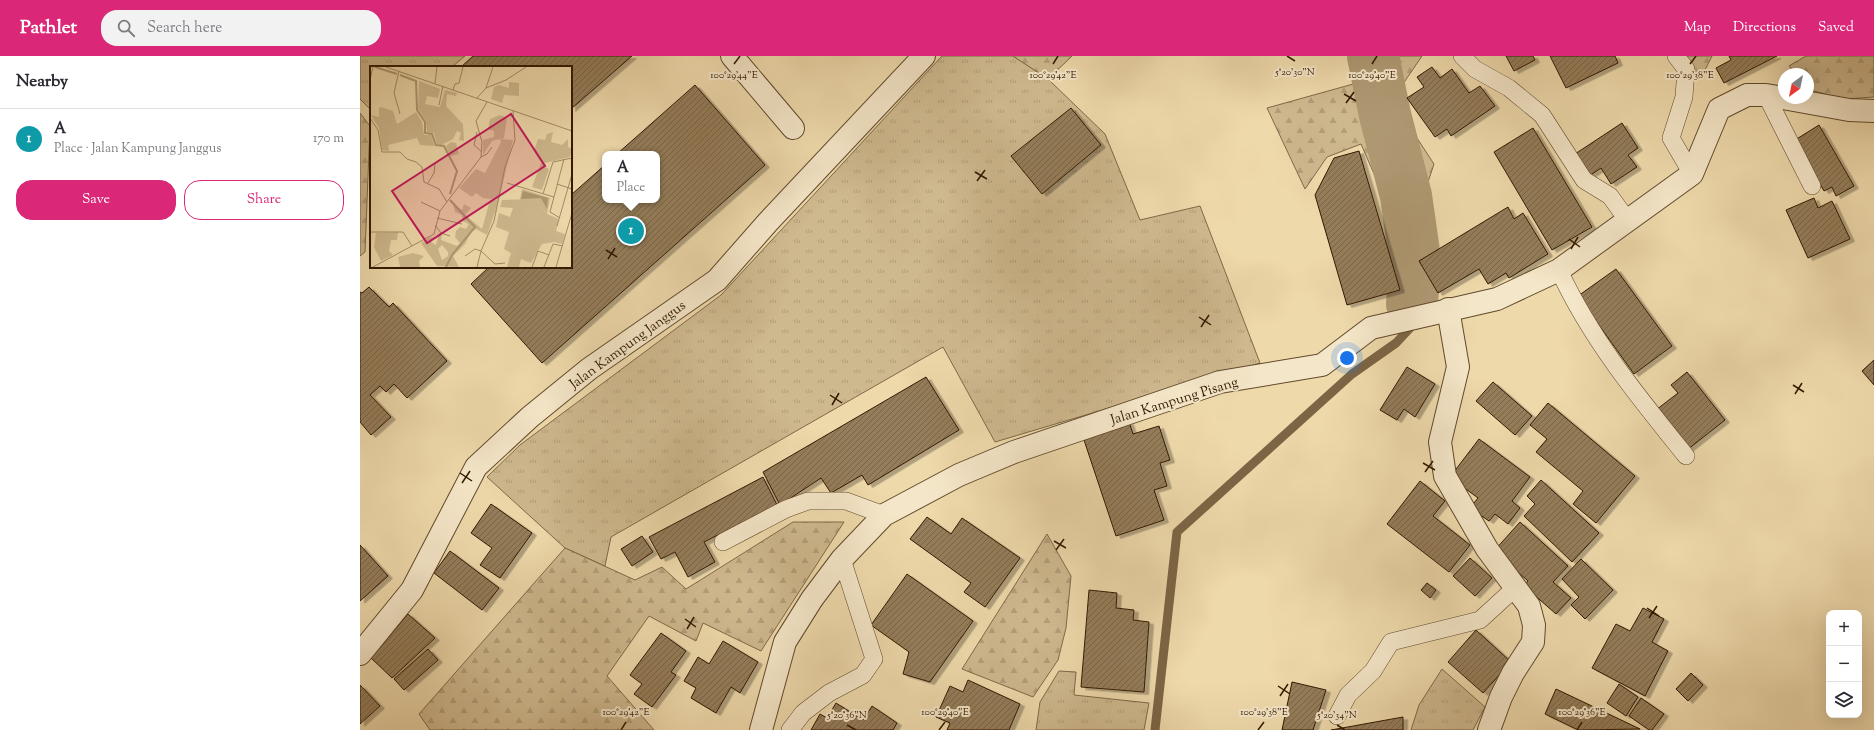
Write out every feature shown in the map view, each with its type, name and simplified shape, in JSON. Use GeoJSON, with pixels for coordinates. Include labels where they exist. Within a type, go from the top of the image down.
{"type":"FeatureCollection","features":[{"type":"Feature","properties":{"kind":"street"},"geometry":{"type":"LineString","coordinates":[[732,56],[793,128]]}},
{"type":"Feature","properties":{"kind":"street","name":"Jalan Kampung Janggus"},"geometry":{"type":"LineString","coordinates":[[360,654],[412,590],[476,467],[530,417],[589,369],[717,280],[768,222],[924,56]]}},
{"type":"Feature","properties":{"kind":"street"},"geometry":{"type":"LineString","coordinates":[[1692,174],[1719,109],[1747,95],[1766,95],[1848,110],[1874,111]]}},
{"type":"Feature","properties":{"kind":"street","name":"Jalan Kampung Pisang"},"geometry":{"type":"LineString","coordinates":[[761,730],[786,642],[812,599],[842,559],[884,515],[959,474],[1014,452],[1220,382],[1322,365],[1371,328],[1448,309],[1497,299],[1559,270],[1692,174]]}},
{"type":"Feature","properties":{"kind":"street"},"geometry":{"type":"LineString","coordinates":[[1448,309],[1458,367],[1440,442],[1445,476],[1470,521],[1515,588],[1529,606],[1534,625],[1533,642],[1513,673],[1501,697],[1489,730]]}},
{"type":"Feature","properties":{"kind":"lane"},"geometry":{"type":"LineString","coordinates":[[1462,56],[1475,69],[1509,88],[1542,115],[1584,180],[1610,196],[1628,221]]}},
{"type":"Feature","properties":{"kind":"lane"},"geometry":{"type":"LineString","coordinates":[[1676,56],[1686,69],[1684,96],[1671,138],[1692,174]]}},
{"type":"Feature","properties":{"kind":"lane"},"geometry":{"type":"LineString","coordinates":[[1766,95],[1812,186]]}},
{"type":"Feature","properties":{"kind":"lane"},"geometry":{"type":"LineString","coordinates":[[1559,270],[1572,297],[1631,387],[1686,456]]}},
{"type":"Feature","properties":{"kind":"lane"},"geometry":{"type":"LineString","coordinates":[[723,542],[786,509],[808,501],[846,501],[884,515]]}},
{"type":"Feature","properties":{"kind":"lane"},"geometry":{"type":"LineString","coordinates":[[790,730],[803,713],[828,693],[863,675],[874,659],[842,559]]}},
{"type":"Feature","properties":{"kind":"lane"},"geometry":{"type":"LineString","coordinates":[[1337,716],[1348,695],[1372,671],[1391,642],[1480,620],[1515,588]]}},
{"type":"Feature","properties":{"kind":"green space"},"geometry":{"type":"Polygon","coordinates":[[[360,56],[465,56],[453,66],[370,66],[370,109],[360,99],[360,56]]]}},
{"type":"Feature","properties":{"kind":"green space"},"geometry":{"type":"Polygon","coordinates":[[[942,56],[1013,56],[1048,79],[1105,134],[1140,220],[1200,206],[1260,363],[995,442],[943,347],[611,537],[605,566],[565,548],[487,477],[520,445],[721,295],[942,56]]]}},
{"type":"Feature","properties":{"kind":"green space"},"geometry":{"type":"Polygon","coordinates":[[[1013,56],[1072,56],[1048,79],[1013,56]]]}},
{"type":"Feature","properties":{"kind":"green space"},"geometry":{"type":"Polygon","coordinates":[[[1358,56],[1422,56],[1392,100],[1434,164],[1428,182],[1428,220],[1407,250],[1361,144],[1327,157],[1305,189],[1267,108],[1364,81],[1358,56]]]}},
{"type":"Feature","properties":{"kind":"green space"},"geometry":{"type":"Polygon","coordinates":[[[1680,56],[1712,56],[1702,76],[1677,59],[1680,56]]]}},
{"type":"Feature","properties":{"kind":"green space"},"geometry":{"type":"Polygon","coordinates":[[[1806,56],[1874,56],[1874,97],[1845,99],[1814,91],[1814,68],[1791,68],[1789,66],[1806,56]]]}},
{"type":"Feature","properties":{"kind":"green space"},"geometry":{"type":"Polygon","coordinates":[[[360,113],[370,126],[365,252],[360,256],[360,113]]]}},
{"type":"Feature","properties":{"kind":"green space"},"geometry":{"type":"Polygon","coordinates":[[[793,522],[844,522],[761,651],[703,623],[696,641],[649,616],[607,676],[654,730],[430,730],[419,714],[565,548],[635,580],[662,567],[686,589],[793,522]]]}},
{"type":"Feature","properties":{"kind":"green space"},"geometry":{"type":"Polygon","coordinates":[[[1047,534],[1071,576],[1066,628],[1058,660],[1033,697],[962,669],[1047,534]]]}},
{"type":"Feature","properties":{"kind":"green space"},"geometry":{"type":"Polygon","coordinates":[[[1442,669],[1485,707],[1473,730],[1411,730],[1419,705],[1442,669]]]}},
{"type":"Feature","properties":{"kind":"green space"},"geometry":{"type":"Polygon","coordinates":[[[1059,671],[1076,672],[1074,695],[1149,703],[1144,730],[1036,730],[1040,702],[1059,671]]]}},
{"type":"Feature","properties":{"kind":"building"},"geometry":{"type":"Polygon","coordinates":[[[473,56],[632,56],[572,108],[572,66],[462,66],[473,56]]]}},
{"type":"Feature","properties":{"kind":"building"},"geometry":{"type":"Polygon","coordinates":[[[1506,56],[1533,56],[1535,60],[1514,71],[1506,56]]]}},
{"type":"Feature","properties":{"kind":"building"},"geometry":{"type":"Polygon","coordinates":[[[1550,56],[1615,56],[1618,63],[1566,88],[1550,56]]]}},
{"type":"Feature","properties":{"kind":"building"},"geometry":{"type":"Polygon","coordinates":[[[1729,56],[1777,56],[1724,83],[1716,68],[1731,60],[1729,56]]]}},
{"type":"Feature","properties":{"kind":"building"},"geometry":{"type":"Polygon","coordinates":[[[1432,67],[1440,78],[1452,69],[1469,93],[1480,86],[1495,106],[1451,136],[1447,129],[1435,137],[1407,98],[1424,87],[1417,77],[1432,67]]]}},
{"type":"Feature","properties":{"kind":"building"},"geometry":{"type":"Polygon","coordinates":[[[695,85],[765,165],[542,363],[471,284],[488,268],[572,268],[572,194],[602,168],[602,203],[660,203],[660,151],[620,151],[695,85]]]}},
{"type":"Feature","properties":{"kind":"building"},"geometry":{"type":"Polygon","coordinates":[[[1071,108],[1101,145],[1042,194],[1011,156],[1071,108]]]}},
{"type":"Feature","properties":{"kind":"building"},"geometry":{"type":"Polygon","coordinates":[[[1622,123],[1638,148],[1628,155],[1637,167],[1611,184],[1601,168],[1589,176],[1575,154],[1622,123]]]}},
{"type":"Feature","properties":{"kind":"building"},"geometry":{"type":"Polygon","coordinates":[[[1819,125],[1854,186],[1836,196],[1832,187],[1824,191],[1795,140],[1819,125]]]}},
{"type":"Feature","properties":{"kind":"building"},"geometry":{"type":"Polygon","coordinates":[[[1533,128],[1592,227],[1552,250],[1494,152],[1533,128]]]}},
{"type":"Feature","properties":{"kind":"building"},"geometry":{"type":"Polygon","coordinates":[[[1359,151],[1400,290],[1347,305],[1315,195],[1334,158],[1359,151]]]}},
{"type":"Feature","properties":{"kind":"building"},"geometry":{"type":"Polygon","coordinates":[[[1814,198],[1818,208],[1832,201],[1850,239],[1808,258],[1786,210],[1814,198]]]}},
{"type":"Feature","properties":{"kind":"building"},"geometry":{"type":"Polygon","coordinates":[[[1508,207],[1514,219],[1523,213],[1548,254],[1509,278],[1506,273],[1488,284],[1479,269],[1438,293],[1419,261],[1508,207]]]}},
{"type":"Feature","properties":{"kind":"building"},"geometry":{"type":"Polygon","coordinates":[[[1616,269],[1672,346],[1634,374],[1578,296],[1616,269]]]}},
{"type":"Feature","properties":{"kind":"building"},"geometry":{"type":"Polygon","coordinates":[[[369,287],[389,307],[393,303],[447,361],[407,398],[394,384],[386,392],[380,386],[370,395],[391,417],[371,435],[360,422],[360,292],[362,293],[369,287]]]}},
{"type":"Feature","properties":{"kind":"building"},"geometry":{"type":"Polygon","coordinates":[[[1874,360],[1874,385],[1862,371],[1874,360]]]}},
{"type":"Feature","properties":{"kind":"building"},"geometry":{"type":"Polygon","coordinates":[[[1407,367],[1435,384],[1415,417],[1404,409],[1397,420],[1380,410],[1407,367]]]}},
{"type":"Feature","properties":{"kind":"building"},"geometry":{"type":"Polygon","coordinates":[[[1687,372],[1725,420],[1687,450],[1656,410],[1678,393],[1671,385],[1687,372]]]}},
{"type":"Feature","properties":{"kind":"building"},"geometry":{"type":"Polygon","coordinates":[[[926,377],[959,430],[868,485],[862,475],[831,493],[821,478],[780,505],[763,472],[926,377]]]}},
{"type":"Feature","properties":{"kind":"building"},"geometry":{"type":"Polygon","coordinates":[[[1493,382],[1532,416],[1515,435],[1476,401],[1493,382]]]}},
{"type":"Feature","properties":{"kind":"building"},"geometry":{"type":"Polygon","coordinates":[[[1548,403],[1635,476],[1596,523],[1573,504],[1583,491],[1536,452],[1547,439],[1530,425],[1548,403]]]}},
{"type":"Feature","properties":{"kind":"building"},"geometry":{"type":"Polygon","coordinates":[[[1129,422],[1133,434],[1159,426],[1170,460],[1160,463],[1167,486],[1154,490],[1164,520],[1116,536],[1083,437],[1129,422]]]}},
{"type":"Feature","properties":{"kind":"building"},"geometry":{"type":"Polygon","coordinates":[[[1479,439],[1530,477],[1512,501],[1520,508],[1508,524],[1495,514],[1489,521],[1470,508],[1478,498],[1450,477],[1479,439]]]}},
{"type":"Feature","properties":{"kind":"building"},"geometry":{"type":"Polygon","coordinates":[[[763,477],[777,505],[704,542],[715,562],[688,577],[675,552],[661,559],[649,537],[763,477]]]}},
{"type":"Feature","properties":{"kind":"building"},"geometry":{"type":"Polygon","coordinates":[[[1541,480],[1599,533],[1572,562],[1524,516],[1535,504],[1527,496],[1541,480]]]}},
{"type":"Feature","properties":{"kind":"building"},"geometry":{"type":"Polygon","coordinates":[[[1420,481],[1445,501],[1433,516],[1470,545],[1449,572],[1387,524],[1420,481]]]}},
{"type":"Feature","properties":{"kind":"building"},"geometry":{"type":"Polygon","coordinates":[[[491,504],[532,533],[500,578],[480,565],[492,548],[471,533],[491,504]]]}},
{"type":"Feature","properties":{"kind":"building"},"geometry":{"type":"Polygon","coordinates":[[[927,517],[951,534],[962,518],[1020,558],[985,607],[964,592],[971,583],[910,539],[927,517]]]}},
{"type":"Feature","properties":{"kind":"building"},"geometry":{"type":"Polygon","coordinates":[[[1520,522],[1568,566],[1553,582],[1571,598],[1556,614],[1524,586],[1528,581],[1494,551],[1520,522]]]}},
{"type":"Feature","properties":{"kind":"building"},"geometry":{"type":"Polygon","coordinates":[[[642,536],[653,552],[632,566],[621,549],[642,536]]]}},
{"type":"Feature","properties":{"kind":"building"},"geometry":{"type":"Polygon","coordinates":[[[360,545],[388,576],[360,601],[360,545]]]}},
{"type":"Feature","properties":{"kind":"building"},"geometry":{"type":"Polygon","coordinates":[[[450,551],[499,588],[482,610],[434,573],[450,551]]]}},
{"type":"Feature","properties":{"kind":"building"},"geometry":{"type":"Polygon","coordinates":[[[1470,558],[1492,578],[1475,596],[1453,576],[1470,558]]]}},
{"type":"Feature","properties":{"kind":"building"},"geometry":{"type":"Polygon","coordinates":[[[1581,559],[1613,590],[1585,619],[1571,605],[1579,597],[1562,579],[1581,559]]]}},
{"type":"Feature","properties":{"kind":"building"},"geometry":{"type":"Polygon","coordinates":[[[907,574],[973,621],[930,682],[903,674],[909,652],[871,625],[907,574]]]}},
{"type":"Feature","properties":{"kind":"building"},"geometry":{"type":"Polygon","coordinates":[[[1427,583],[1436,590],[1430,598],[1421,590],[1427,583]]]}},
{"type":"Feature","properties":{"kind":"building"},"geometry":{"type":"Polygon","coordinates":[[[1089,590],[1117,593],[1116,608],[1134,610],[1133,620],[1149,622],[1144,692],[1081,687],[1089,590]]]}},
{"type":"Feature","properties":{"kind":"building"},"geometry":{"type":"Polygon","coordinates":[[[1643,608],[1664,619],[1652,642],[1668,651],[1645,696],[1592,668],[1616,624],[1630,631],[1643,608]]]}},
{"type":"Feature","properties":{"kind":"building"},"geometry":{"type":"Polygon","coordinates":[[[408,614],[435,638],[392,678],[371,658],[408,614]]]}},
{"type":"Feature","properties":{"kind":"building"},"geometry":{"type":"Polygon","coordinates":[[[1476,630],[1511,662],[1483,693],[1448,662],[1476,630]]]}},
{"type":"Feature","properties":{"kind":"building"},"geometry":{"type":"Polygon","coordinates":[[[661,633],[686,651],[671,672],[676,675],[652,707],[634,694],[642,684],[630,675],[661,633]]]}},
{"type":"Feature","properties":{"kind":"building"},"geometry":{"type":"Polygon","coordinates":[[[723,641],[758,662],[740,693],[731,687],[716,713],[691,698],[696,688],[684,681],[698,657],[709,664],[723,641]]]}},
{"type":"Feature","properties":{"kind":"building"},"geometry":{"type":"Polygon","coordinates":[[[428,649],[438,660],[404,690],[394,679],[428,649]]]}},
{"type":"Feature","properties":{"kind":"building"},"geometry":{"type":"Polygon","coordinates":[[[1691,673],[1703,685],[1688,701],[1676,689],[1691,673]]]}},
{"type":"Feature","properties":{"kind":"building"},"geometry":{"type":"Polygon","coordinates":[[[968,680],[1020,704],[1009,730],[947,730],[950,723],[936,717],[950,686],[963,692],[968,680]]]}},
{"type":"Feature","properties":{"kind":"building"},"geometry":{"type":"Polygon","coordinates":[[[1292,682],[1326,690],[1313,730],[1282,730],[1292,682]]]}},
{"type":"Feature","properties":{"kind":"building"},"geometry":{"type":"Polygon","coordinates":[[[1619,684],[1638,697],[1626,716],[1607,703],[1619,684]]]}},
{"type":"Feature","properties":{"kind":"building"},"geometry":{"type":"Polygon","coordinates":[[[360,685],[380,706],[360,724],[360,685]]]}},
{"type":"Feature","properties":{"kind":"building"},"geometry":{"type":"Polygon","coordinates":[[[1556,689],[1640,729],[1578,730],[1545,714],[1556,689]]]}},
{"type":"Feature","properties":{"kind":"building"},"geometry":{"type":"Polygon","coordinates":[[[1641,698],[1664,714],[1652,730],[1649,730],[1629,716],[1641,698]]]}},
{"type":"Feature","properties":{"kind":"building"},"geometry":{"type":"Polygon","coordinates":[[[836,703],[863,720],[872,706],[897,723],[893,730],[811,730],[820,714],[827,718],[836,703]]]}},
{"type":"Feature","properties":{"kind":"building"},"geometry":{"type":"Polygon","coordinates":[[[1403,717],[1403,730],[1331,730],[1403,717]]]}},
{"type":"Feature","properties":{"kind":"waterway"},"geometry":{"type":"LineString","coordinates":[[1373,56],[1385,115],[1406,196],[1415,259],[1412,304]]}},
{"type":"Feature","properties":{"kind":"waterway"},"geometry":{"type":"LineString","coordinates":[[1155,730],[1177,532],[1352,374],[1396,343],[1410,328]]}},
{"type":"Feature","properties":{"kind":"place","name":"A"},"geometry":{"type":"Point","coordinates":[631,231]}}]}
